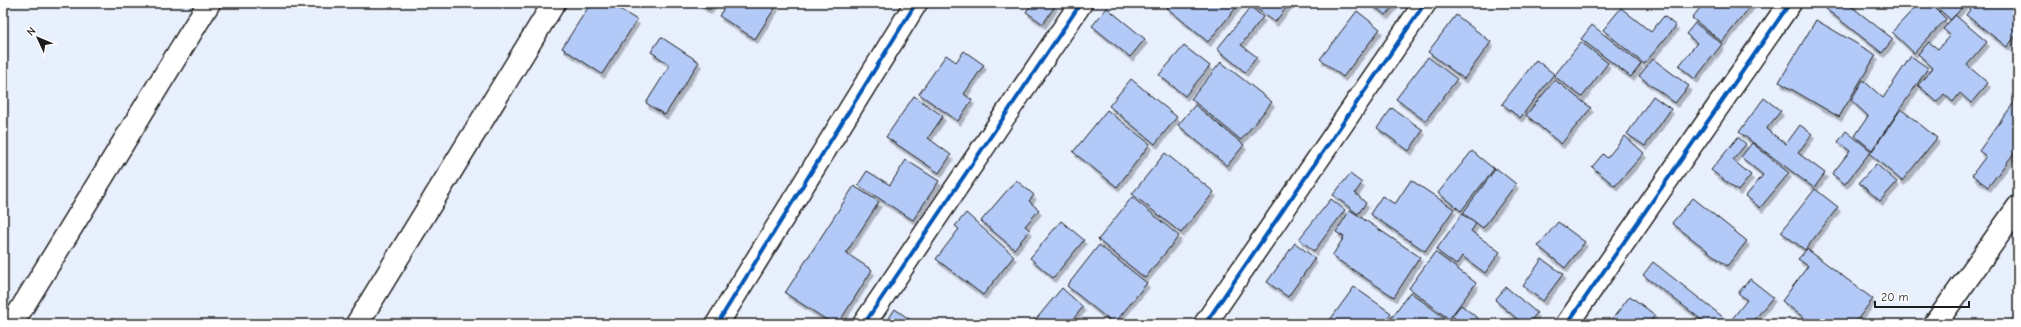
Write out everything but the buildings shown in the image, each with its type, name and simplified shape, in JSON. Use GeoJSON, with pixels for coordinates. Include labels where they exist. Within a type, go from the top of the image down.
{"type":"FeatureCollection","features":[{"type":"Feature","properties":{"kind":"street"},"geometry":{"type":"LineString","coordinates":[[12,324],[208,3]]}},
{"type":"Feature","properties":{"kind":"street"},"geometry":{"type":"LineString","coordinates":[[357,324],[554,3]]}},
{"type":"Feature","properties":{"kind":"street"},"geometry":{"type":"LineString","coordinates":[[717,324],[916,3]]}},
{"type":"Feature","properties":{"kind":"street"},"geometry":{"type":"LineString","coordinates":[[864,324],[1081,3]]}},
{"type":"Feature","properties":{"kind":"street"},"geometry":{"type":"LineString","coordinates":[[1205,324],[1425,3]]}},
{"type":"Feature","properties":{"kind":"street"},"geometry":{"type":"LineString","coordinates":[[1567,324],[1790,3]]}},
{"type":"Feature","properties":{"kind":"street"},"geometry":{"type":"LineString","coordinates":[[1935,324],[2018,207]]}},
{"type":"Feature","properties":{"kind":"cycle path"},"geometry":{"type":"LineString","coordinates":[[717,324],[916,3]]}},
{"type":"Feature","properties":{"kind":"cycle path"},"geometry":{"type":"LineString","coordinates":[[864,324],[1081,3]]}},
{"type":"Feature","properties":{"kind":"cycle path"},"geometry":{"type":"LineString","coordinates":[[1205,324],[1425,3]]}},
{"type":"Feature","properties":{"kind":"cycle path"},"geometry":{"type":"LineString","coordinates":[[1567,324],[1790,3]]}}]}
